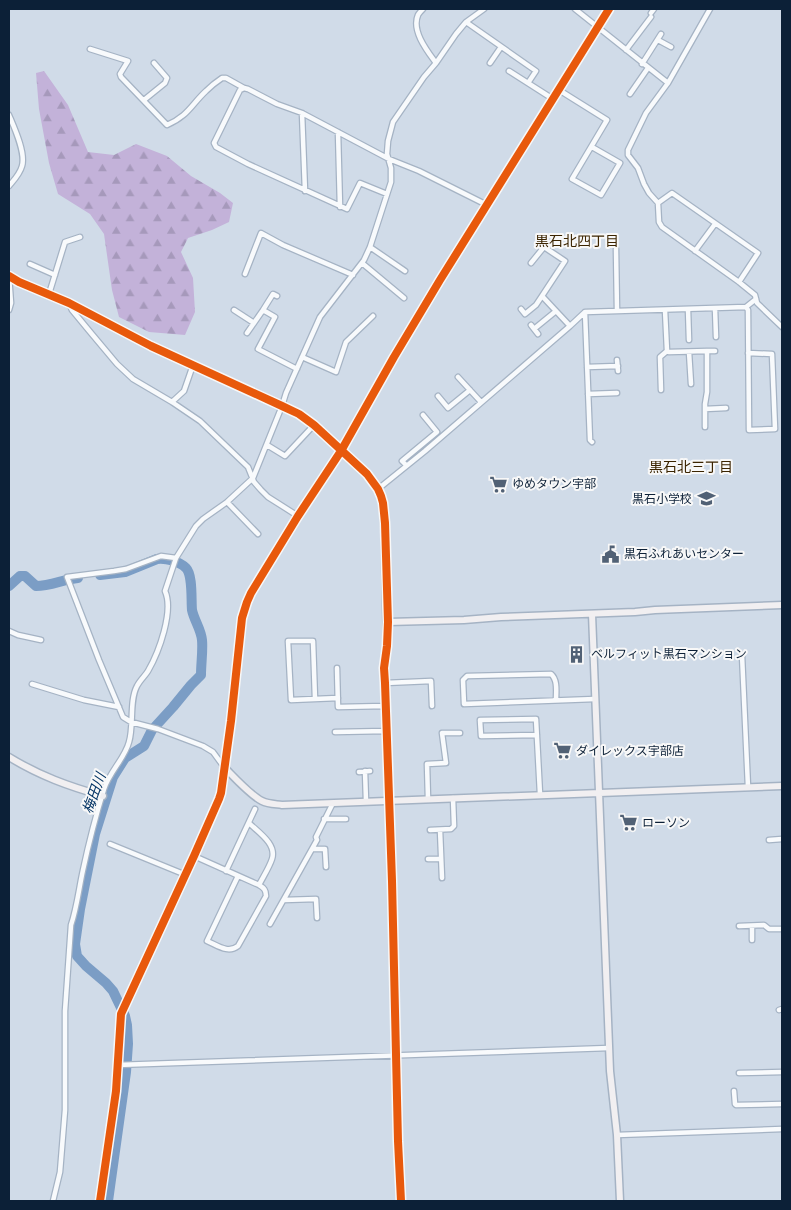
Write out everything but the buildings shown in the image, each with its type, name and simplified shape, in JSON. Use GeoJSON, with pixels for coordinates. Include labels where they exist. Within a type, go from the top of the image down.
{"type":"FeatureCollection","features":[{"type":"Feature","properties":{"kind":"street"},"geometry":{"type":"LineString","coordinates":[[423,9],[418,16],[417,22],[421,43],[436,63]]}},
{"type":"Feature","properties":{"kind":"street"},"geometry":{"type":"LineString","coordinates":[[53,1201],[60,1172],[65,1110],[65,1012],[71,925],[104,788],[130,742],[137,686],[149,670],[163,633],[168,612],[168,597],[165,591],[176,560],[196,526],[227,502],[253,478],[286,393],[320,317],[362,263],[370,247],[391,182],[391,168],[387,154],[393,122],[456,34],[466,22],[484,9]]}},
{"type":"Feature","properties":{"kind":"street"},"geometry":{"type":"LineString","coordinates":[[575,9],[668,83]]}},
{"type":"Feature","properties":{"kind":"street"},"geometry":{"type":"LineString","coordinates":[[100,1201],[121,1065],[121,1014],[219,800],[231,721],[242,618],[246,602],[298,516],[341,451],[394,357],[609,9]]}},
{"type":"Feature","properties":{"kind":"street"},"geometry":{"type":"LineString","coordinates":[[710,9],[668,83],[646,113],[628,150],[628,155],[638,168],[649,193],[658,204],[659,222],[662,227],[755,295],[757,303],[782,327]]}},
{"type":"Feature","properties":{"kind":"street"},"geometry":{"type":"LineString","coordinates":[[626,50],[652,13]]}},
{"type":"Feature","properties":{"kind":"street"},"geometry":{"type":"LineString","coordinates":[[466,22],[536,71],[528,83]]}},
{"type":"Feature","properties":{"kind":"street"},"geometry":{"type":"LineString","coordinates":[[642,64],[661,34]]}},
{"type":"Feature","properties":{"kind":"street"},"geometry":{"type":"LineString","coordinates":[[658,40],[672,47]]}},
{"type":"Feature","properties":{"kind":"street"},"geometry":{"type":"LineString","coordinates":[[490,63],[502,47]]}},
{"type":"Feature","properties":{"kind":"street"},"geometry":{"type":"LineString","coordinates":[[90,49],[128,61],[120,74],[121,78],[167,125],[185,115],[206,90],[222,78],[226,78],[277,104],[302,113],[389,159],[419,171],[487,205]]}},
{"type":"Feature","properties":{"kind":"street"},"geometry":{"type":"LineString","coordinates":[[144,100],[165,83],[166,78],[154,63]]}},
{"type":"Feature","properties":{"kind":"street"},"geometry":{"type":"LineString","coordinates":[[630,94],[648,68]]}},
{"type":"Feature","properties":{"kind":"street"},"geometry":{"type":"LineString","coordinates":[[510,71],[553,99]]}},
{"type":"Feature","properties":{"kind":"street"},"geometry":{"type":"LineString","coordinates":[[244,88],[240,90],[214,143],[216,147],[305,191],[347,209],[360,183],[387,194]]}},
{"type":"Feature","properties":{"kind":"street"},"geometry":{"type":"LineString","coordinates":[[558,90],[608,120],[572,179],[601,195],[620,163],[592,147]]}},
{"type":"Feature","properties":{"kind":"street"},"geometry":{"type":"LineString","coordinates":[[302,113],[305,191]]}},
{"type":"Feature","properties":{"kind":"street"},"geometry":{"type":"LineString","coordinates":[[9,115],[23,158],[19,174],[9,186]]}},
{"type":"Feature","properties":{"kind":"street"},"geometry":{"type":"LineString","coordinates":[[338,132],[340,207]]}},
{"type":"Feature","properties":{"kind":"street"},"geometry":{"type":"LineString","coordinates":[[658,204],[672,193],[758,253],[739,282]]}},
{"type":"Feature","properties":{"kind":"street"},"geometry":{"type":"LineString","coordinates":[[695,251],[715,224]]}},
{"type":"Feature","properties":{"kind":"street"},"geometry":{"type":"LineString","coordinates":[[245,274],[261,233],[283,245],[353,275]]}},
{"type":"Feature","properties":{"kind":"street"},"geometry":{"type":"LineString","coordinates":[[49,294],[65,242],[80,237]]}},
{"type":"Feature","properties":{"kind":"street"},"geometry":{"type":"LineString","coordinates":[[370,247],[405,270]]}},
{"type":"Feature","properties":{"kind":"street"},"geometry":{"type":"LineString","coordinates":[[521,309],[525,314],[536,305],[565,261],[544,247],[531,263]]}},
{"type":"Feature","properties":{"kind":"street"},"geometry":{"type":"LineString","coordinates":[[616,249],[617,311]]}},
{"type":"Feature","properties":{"kind":"street"},"geometry":{"type":"LineString","coordinates":[[362,263],[404,298]]}},
{"type":"Feature","properties":{"kind":"street"},"geometry":{"type":"LineString","coordinates":[[30,264],[55,275]]}},
{"type":"Feature","properties":{"kind":"street"},"geometry":{"type":"LineString","coordinates":[[9,276],[69,303],[151,346],[299,414],[314,425],[367,474],[378,489],[384,509],[388,622],[384,668],[400,1201]]}},
{"type":"Feature","properties":{"kind":"street"},"geometry":{"type":"LineString","coordinates":[[9,276],[11,303],[9,310]]}},
{"type":"Feature","properties":{"kind":"street"},"geometry":{"type":"LineString","coordinates":[[247,333],[273,294],[276,296]]}},
{"type":"Feature","properties":{"kind":"street"},"geometry":{"type":"LineString","coordinates":[[542,296],[570,326]]}},
{"type":"Feature","properties":{"kind":"street"},"geometry":{"type":"LineString","coordinates":[[378,489],[425,451],[585,312],[746,307],[756,299]]}},
{"type":"Feature","properties":{"kind":"street"},"geometry":{"type":"LineString","coordinates":[[69,303],[72,310],[117,364],[133,379],[172,402],[211,431],[248,467],[254,482],[268,497],[298,516]]}},
{"type":"Feature","properties":{"kind":"street"},"geometry":{"type":"LineString","coordinates":[[746,307],[748,310],[748,353],[749,430],[775,429],[772,354],[748,353]]}},
{"type":"Feature","properties":{"kind":"street"},"geometry":{"type":"LineString","coordinates":[[715,308],[716,337]]}},
{"type":"Feature","properties":{"kind":"street"},"geometry":{"type":"LineString","coordinates":[[688,309],[689,340]]}},
{"type":"Feature","properties":{"kind":"street"},"geometry":{"type":"LineString","coordinates":[[234,310],[254,323]]}},
{"type":"Feature","properties":{"kind":"street"},"geometry":{"type":"LineString","coordinates":[[262,310],[275,317]]}},
{"type":"Feature","properties":{"kind":"street"},"geometry":{"type":"LineString","coordinates":[[665,310],[667,351]]}},
{"type":"Feature","properties":{"kind":"street"},"geometry":{"type":"LineString","coordinates":[[538,334],[533,327],[556,311]]}},
{"type":"Feature","properties":{"kind":"street"},"geometry":{"type":"LineString","coordinates":[[278,312],[258,348],[297,369]]}},
{"type":"Feature","properties":{"kind":"street"},"geometry":{"type":"LineString","coordinates":[[585,312],[590,440],[592,442]]}},
{"type":"Feature","properties":{"kind":"street"},"geometry":{"type":"LineString","coordinates":[[302,357],[336,372],[346,342],[373,316]]}},
{"type":"Feature","properties":{"kind":"street"},"geometry":{"type":"LineString","coordinates":[[667,351],[715,351]]}},
{"type":"Feature","properties":{"kind":"street"},"geometry":{"type":"LineString","coordinates":[[661,390],[660,357],[667,351]]}},
{"type":"Feature","properties":{"kind":"street"},"geometry":{"type":"LineString","coordinates":[[689,352],[690,384]]}},
{"type":"Feature","properties":{"kind":"street"},"geometry":{"type":"LineString","coordinates":[[705,427],[707,352]]}},
{"type":"Feature","properties":{"kind":"street"},"geometry":{"type":"LineString","coordinates":[[587,367],[618,368],[617,360]]}},
{"type":"Feature","properties":{"kind":"street"},"geometry":{"type":"LineString","coordinates":[[172,402],[184,390],[194,365]]}},
{"type":"Feature","properties":{"kind":"street"},"geometry":{"type":"LineString","coordinates":[[458,377],[481,402]]}},
{"type":"Feature","properties":{"kind":"street"},"geometry":{"type":"LineString","coordinates":[[438,396],[448,408],[470,390]]}},
{"type":"Feature","properties":{"kind":"street"},"geometry":{"type":"LineString","coordinates":[[588,394],[617,393]]}},
{"type":"Feature","properties":{"kind":"street"},"geometry":{"type":"LineString","coordinates":[[705,409],[726,408]]}},
{"type":"Feature","properties":{"kind":"street"},"geometry":{"type":"LineString","coordinates":[[406,465],[402,461],[437,432],[423,416]]}},
{"type":"Feature","properties":{"kind":"street"},"geometry":{"type":"LineString","coordinates":[[267,445],[285,456],[314,425]]}},
{"type":"Feature","properties":{"kind":"street"},"geometry":{"type":"LineString","coordinates":[[227,502],[258,534]]}},
{"type":"Feature","properties":{"kind":"street"},"geometry":{"type":"LineString","coordinates":[[176,560],[161,556],[126,568],[67,580],[123,717],[131,722],[152,727],[203,746],[213,752],[224,767],[255,796],[269,804],[782,786]]}},
{"type":"Feature","properties":{"kind":"street"},"geometry":{"type":"LineString","coordinates":[[388,622],[782,605]]}},
{"type":"Feature","properties":{"kind":"street"},"geometry":{"type":"LineString","coordinates":[[592,614],[610,1071],[617,1135],[620,1201]]}},
{"type":"Feature","properties":{"kind":"street"},"geometry":{"type":"LineString","coordinates":[[9,631],[41,640]]}},
{"type":"Feature","properties":{"kind":"street"},"geometry":{"type":"LineString","coordinates":[[315,699],[312,641],[288,641],[291,700],[315,699],[338,698]]}},
{"type":"Feature","properties":{"kind":"street"},"geometry":{"type":"LineString","coordinates":[[742,655],[748,787]]}},
{"type":"Feature","properties":{"kind":"street"},"geometry":{"type":"LineString","coordinates":[[338,668],[338,707],[385,706]]}},
{"type":"Feature","properties":{"kind":"street"},"geometry":{"type":"LineString","coordinates":[[556,700],[556,681],[551,674],[467,676],[463,680],[464,704],[595,699]]}},
{"type":"Feature","properties":{"kind":"street"},"geometry":{"type":"LineString","coordinates":[[385,682],[432,681],[432,706]]}},
{"type":"Feature","properties":{"kind":"street"},"geometry":{"type":"LineString","coordinates":[[32,684],[84,700],[119,708]]}},
{"type":"Feature","properties":{"kind":"street"},"geometry":{"type":"LineString","coordinates":[[537,735],[480,736],[480,720],[536,719],[537,735],[540,794]]}},
{"type":"Feature","properties":{"kind":"street"},"geometry":{"type":"LineString","coordinates":[[335,732],[386,731]]}},
{"type":"Feature","properties":{"kind":"street"},"geometry":{"type":"LineString","coordinates":[[428,799],[427,764],[446,763],[442,733],[460,733]]}},
{"type":"Feature","properties":{"kind":"street"},"geometry":{"type":"LineString","coordinates":[[9,757],[24,767],[48,778],[103,796]]}},
{"type":"Feature","properties":{"kind":"street"},"geometry":{"type":"LineString","coordinates":[[365,771],[366,801]]}},
{"type":"Feature","properties":{"kind":"street"},"geometry":{"type":"LineString","coordinates":[[430,830],[451,829],[454,826],[453,798]]}},
{"type":"Feature","properties":{"kind":"street"},"geometry":{"type":"LineString","coordinates":[[270,924],[312,850],[324,819],[333,803]]}},
{"type":"Feature","properties":{"kind":"street"},"geometry":{"type":"LineString","coordinates":[[226,871],[255,809]]}},
{"type":"Feature","properties":{"kind":"street"},"geometry":{"type":"LineString","coordinates":[[324,819],[346,819]]}},
{"type":"Feature","properties":{"kind":"street"},"geometry":{"type":"LineString","coordinates":[[249,823],[265,838],[271,846],[273,853],[259,885]]}},
{"type":"Feature","properties":{"kind":"street"},"geometry":{"type":"LineString","coordinates":[[440,830],[442,878]]}},
{"type":"Feature","properties":{"kind":"street"},"geometry":{"type":"LineString","coordinates":[[769,840],[782,839]]}},
{"type":"Feature","properties":{"kind":"street"},"geometry":{"type":"LineString","coordinates":[[110,844],[186,875]]}},
{"type":"Feature","properties":{"kind":"street"},"geometry":{"type":"LineString","coordinates":[[312,850],[325,850],[326,868]]}},
{"type":"Feature","properties":{"kind":"street"},"geometry":{"type":"LineString","coordinates":[[194,856],[259,885],[265,889],[266,896],[238,946],[232,950],[227,950],[207,941],[238,876]]}},
{"type":"Feature","properties":{"kind":"street"},"geometry":{"type":"LineString","coordinates":[[428,859],[441,859]]}},
{"type":"Feature","properties":{"kind":"street"},"geometry":{"type":"LineString","coordinates":[[284,900],[316,899],[317,918]]}},
{"type":"Feature","properties":{"kind":"street"},"geometry":{"type":"LineString","coordinates":[[739,926],[764,925],[769,929],[782,929]]}},
{"type":"Feature","properties":{"kind":"street"},"geometry":{"type":"LineString","coordinates":[[752,926],[752,940]]}},
{"type":"Feature","properties":{"kind":"street"},"geometry":{"type":"LineString","coordinates":[[121,1065],[609,1048]]}},
{"type":"Feature","properties":{"kind":"street"},"geometry":{"type":"LineString","coordinates":[[739,1073],[782,1072]]}},
{"type":"Feature","properties":{"kind":"street"},"geometry":{"type":"LineString","coordinates":[[734,1091],[736,1105],[782,1104]]}},
{"type":"Feature","properties":{"kind":"street"},"geometry":{"type":"LineString","coordinates":[[617,1135],[782,1129]]}},
{"type":"Feature","properties":{"kind":"green space"},"geometry":{"type":"Polygon","coordinates":[[[44,71],[68,105],[88,152],[114,155],[136,144],[167,156],[191,176],[233,203],[229,222],[188,238],[181,252],[193,278],[195,312],[185,335],[149,332],[119,317],[112,290],[104,234],[90,214],[58,194],[49,163],[39,109],[36,73],[44,71]]]}},
{"type":"Feature","properties":{"kind":"waterway","name":"梅田川"},"geometry":{"type":"LineString","coordinates":[[100,575],[125,572],[157,559],[172,560],[186,568],[190,576],[192,610],[202,644],[201,675],[152,730],[144,746],[125,758],[113,777],[95,834],[80,909],[75,944],[77,956],[113,991],[125,1016],[127,1025],[126,1072],[108,1201]]}},
{"type":"Feature","properties":{"kind":"waterway","name":"梅田川"},"geometry":{"type":"LineString","coordinates":[[9,586],[20,576],[25,576],[36,586],[78,578]]}},
{"type":"Feature","properties":{"kind":"cycle path"},"geometry":{"type":"LineString","coordinates":[[100,1201],[116,1091],[121,1014],[221,793],[242,618],[247,602],[298,516],[341,451],[440,280],[609,9]]}},
{"type":"Feature","properties":{"kind":"cycle path"},"geometry":{"type":"LineString","coordinates":[[9,276],[69,303],[151,346],[299,414],[314,425],[367,474],[381,496],[385,523],[388,622],[384,668],[401,1201]]}},
{"type":"Feature","properties":{"kind":"place","name":"ゆめタウン宇部"},"geometry":{"type":"Point","coordinates":[498,484]}},
{"type":"Feature","properties":{"kind":"place","name":"黒石小学校"},"geometry":{"type":"Point","coordinates":[706,499]}},
{"type":"Feature","properties":{"kind":"place","name":"黒石ふれあいセンター"},"geometry":{"type":"Point","coordinates":[610,554]}},
{"type":"Feature","properties":{"kind":"place","name":"ベルフィット黒石マンション"},"geometry":{"type":"Point","coordinates":[577,654]}},
{"type":"Feature","properties":{"kind":"place","name":"ダイレックス宇部店"},"geometry":{"type":"Point","coordinates":[562,751]}},
{"type":"Feature","properties":{"kind":"place","name":"ローソン"},"geometry":{"type":"Point","coordinates":[628,823]}},
{"type":"Feature","properties":{"kind":"district","name":"黒石北四丁目"},"geometry":{"type":"Point","coordinates":[577,241]}},
{"type":"Feature","properties":{"kind":"district","name":"黒石北三丁目"},"geometry":{"type":"Point","coordinates":[691,467]}}]}
